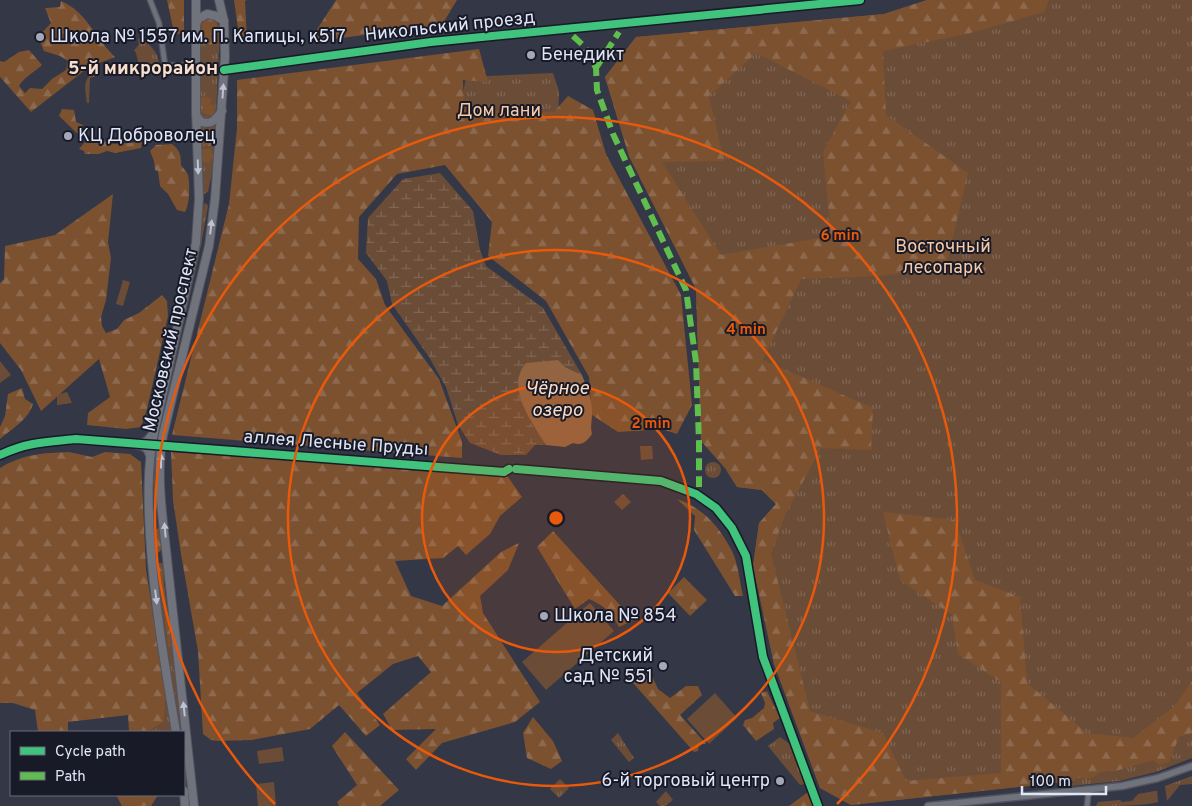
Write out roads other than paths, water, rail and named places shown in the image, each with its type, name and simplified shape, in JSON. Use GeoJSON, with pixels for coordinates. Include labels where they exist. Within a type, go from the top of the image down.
{"type":"FeatureCollection","features":[{"type":"Feature","properties":{"kind":"main road","name":"Московский проспект"},"geometry":{"type":"LineString","coordinates":[[176,731],[161,638],[148,509],[151,446],[196,243],[199,198],[195,66],[196,0]]}},
{"type":"Feature","properties":{"kind":"main road","name":"Московский проспект"},"geometry":{"type":"LineString","coordinates":[[194,806],[160,478],[161,445],[209,246],[215,199],[224,70],[224,21],[218,0]]}},
{"type":"Feature","properties":{"kind":"main road"},"geometry":{"type":"LineString","coordinates":[[196,27],[198,19],[208,14],[224,21],[226,11],[225,0]]}},
{"type":"Feature","properties":{"kind":"main road"},"geometry":{"type":"LineString","coordinates":[[196,115],[201,122],[208,124],[214,122],[222,112]]}},
{"type":"Feature","properties":{"kind":"main road"},"geometry":{"type":"LineString","coordinates":[[199,198],[215,199]]}},
{"type":"Feature","properties":{"kind":"main road"},"geometry":{"type":"LineString","coordinates":[[160,402],[170,404]]}},
{"type":"Feature","properties":{"kind":"main road"},"geometry":{"type":"LineString","coordinates":[[137,445],[147,441],[154,433]]}},
{"type":"Feature","properties":{"kind":"main road"},"geometry":{"type":"LineString","coordinates":[[148,509],[156,513],[163,510]]}},
{"type":"Feature","properties":{"kind":"main road"},"geometry":{"type":"LineString","coordinates":[[152,563],[160,558],[168,560]]}},
{"type":"Feature","properties":{"kind":"main road"},"geometry":{"type":"LineString","coordinates":[[928,806],[1141,782],[1192,766]]}},
{"type":"Feature","properties":{"kind":"street"},"geometry":{"type":"LineString","coordinates":[[150,0],[159,23],[165,65],[195,66]]}},
{"type":"Feature","properties":{"kind":"street","name":"Никольский проезд"},"geometry":{"type":"LineString","coordinates":[[224,70],[431,42],[860,0]]}},
{"type":"Feature","properties":{"kind":"street"},"geometry":{"type":"LineString","coordinates":[[0,455],[22,446],[43,441],[76,439],[151,446],[161,445]]}},
{"type":"Feature","properties":{"kind":"street"},"geometry":{"type":"LineString","coordinates":[[137,445],[146,449],[150,458]]}},
{"type":"Feature","properties":{"kind":"street"},"geometry":{"type":"LineString","coordinates":[[516,469],[662,481],[696,494],[716,508],[732,528],[746,556],[764,657],[818,806]]}},
{"type":"Feature","properties":{"kind":"street"},"geometry":{"type":"LineString","coordinates":[[1087,806],[1089,788]]}},
{"type":"Feature","properties":{"kind":"water","name":"Чёрное озеро"},"geometry":{"type":"Polygon","coordinates":[[[558,360],[565,367],[582,375],[592,404],[592,434],[584,443],[573,443],[565,447],[546,445],[523,405],[518,383],[520,373],[526,363],[558,360]]]}},
{"type":"Feature","properties":{"kind":"place","name":"Школа № 1557 им. П. Капицы, к517"},"geometry":{"type":"Point","coordinates":[40,37]}},
{"type":"Feature","properties":{"kind":"place","name":"Бенедикт"},"geometry":{"type":"Point","coordinates":[531,55]}},
{"type":"Feature","properties":{"kind":"place","name":"КЦ Доброволец"},"geometry":{"type":"Point","coordinates":[68,136]}},
{"type":"Feature","properties":{"kind":"place","name":"Школа № 854"},"geometry":{"type":"Point","coordinates":[544,616]}},
{"type":"Feature","properties":{"kind":"place","name":"Детский сад № 551"},"geometry":{"type":"Point","coordinates":[663,666]}},
{"type":"Feature","properties":{"kind":"place","name":"6-й торговый центр"},"geometry":{"type":"Point","coordinates":[780,781]}},
{"type":"Feature","properties":{"kind":"district","name":"5-й микрорайон"},"geometry":{"type":"Point","coordinates":[143,69]}},
{"type":"Feature","properties":{"kind":"park label","name":"Дом лани"},"geometry":{"type":"Point","coordinates":[499,111]}},
{"type":"Feature","properties":{"kind":"park label","name":"Восточный лесопарк"},"geometry":{"type":"Point","coordinates":[943,257]}}]}
